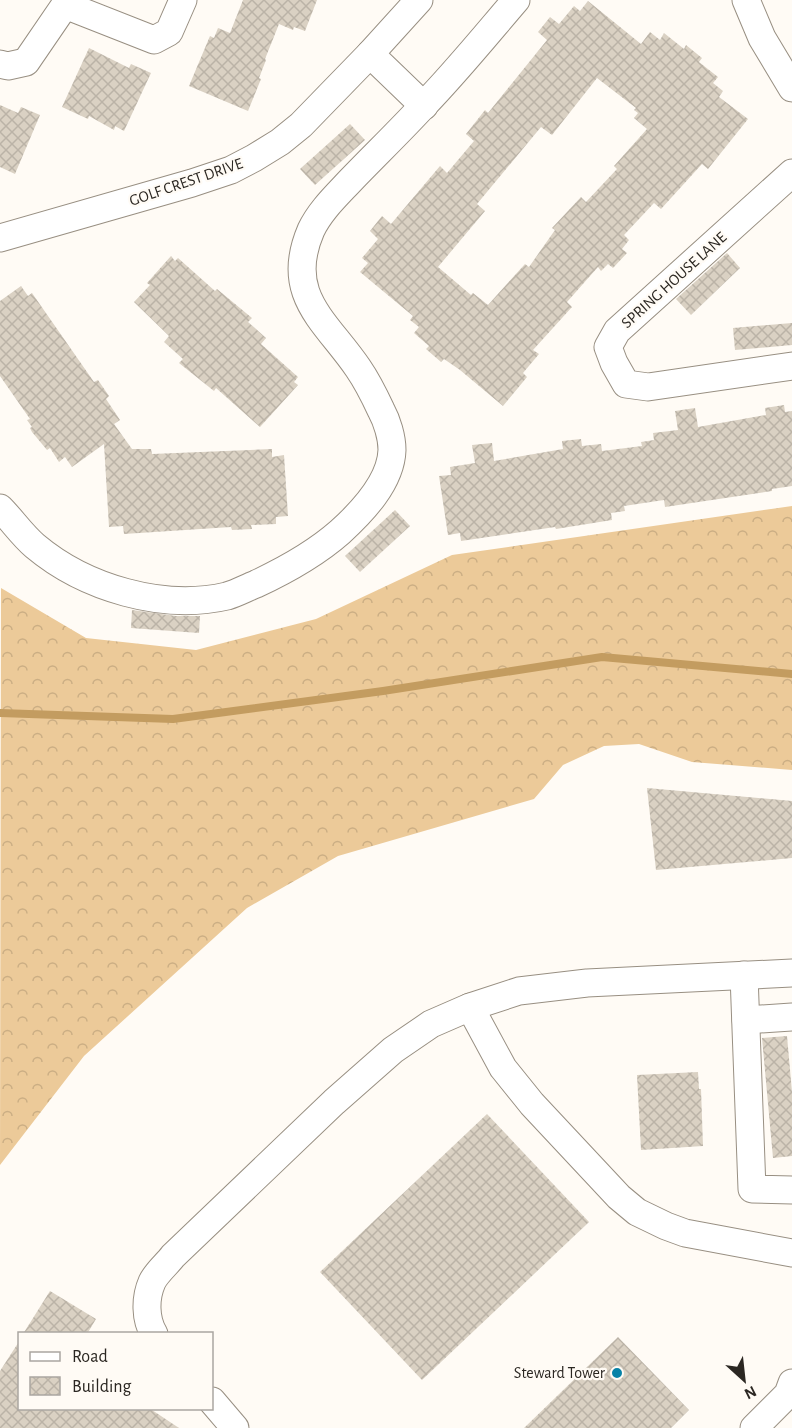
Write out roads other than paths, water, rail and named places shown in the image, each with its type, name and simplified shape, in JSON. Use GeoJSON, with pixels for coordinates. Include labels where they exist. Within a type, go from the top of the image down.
{"type":"FeatureCollection","features":[{"type":"Feature","properties":{"kind":"street"},"geometry":{"type":"LineString","coordinates":[[0,64],[8,66],[26,62],[66,2],[154,40],[169,32],[183,0]]}},
{"type":"Feature","properties":{"kind":"street","name":"GOLF CREST DRIVE"},"geometry":{"type":"LineString","coordinates":[[0,238],[120,205],[231,170],[280,142],[300,125],[370,54],[418,0]]}},
{"type":"Feature","properties":{"kind":"street"},"geometry":{"type":"LineString","coordinates":[[0,508],[34,545],[86,579],[120,590],[157,598],[198,601],[230,595],[288,569],[333,538],[356,517],[385,477],[392,457],[392,445],[385,419],[373,393],[357,367],[313,310],[304,289],[302,271],[311,230],[324,209],[424,106],[516,0]]}},
{"type":"Feature","properties":{"kind":"street"},"geometry":{"type":"LineString","coordinates":[[746,0],[762,38],[792,88]]}},
{"type":"Feature","properties":{"kind":"street"},"geometry":{"type":"LineString","coordinates":[[370,54],[424,106]]}},
{"type":"Feature","properties":{"kind":"street","name":"SPRING HOUSE LANE"},"geometry":{"type":"LineString","coordinates":[[792,173],[617,331],[608,347],[626,384],[648,387],[792,366]]}},
{"type":"Feature","properties":{"kind":"street"},"geometry":{"type":"LineString","coordinates":[[153,1332],[148,1316],[147,1300],[152,1281],[173,1256],[334,1102],[393,1050],[431,1024],[470,1006],[519,992],[587,983],[792,973]]}},
{"type":"Feature","properties":{"kind":"street"},"geometry":{"type":"LineString","coordinates":[[744,975],[752,1189],[792,1190]]}},
{"type":"Feature","properties":{"kind":"street"},"geometry":{"type":"LineString","coordinates":[[470,1006],[503,1068],[532,1104],[619,1197],[638,1212],[685,1233],[792,1253]]}},
{"type":"Feature","properties":{"kind":"street"},"geometry":{"type":"LineString","coordinates":[[746,1020],[792,1017]]}},
{"type":"Feature","properties":{"kind":"street"},"geometry":{"type":"LineString","coordinates":[[754,1428],[788,1394],[792,1383]]}},
{"type":"Feature","properties":{"kind":"street"},"geometry":{"type":"LineString","coordinates":[[213,1402],[235,1428]]}},
{"type":"Feature","properties":{"kind":"waterway"},"geometry":{"type":"LineString","coordinates":[[0,713],[173,719],[383,691],[602,657],[792,674]]}},
{"type":"Feature","properties":{"kind":"place","name":"Steward Tower"},"geometry":{"type":"Point","coordinates":[617,1373]}}]}
